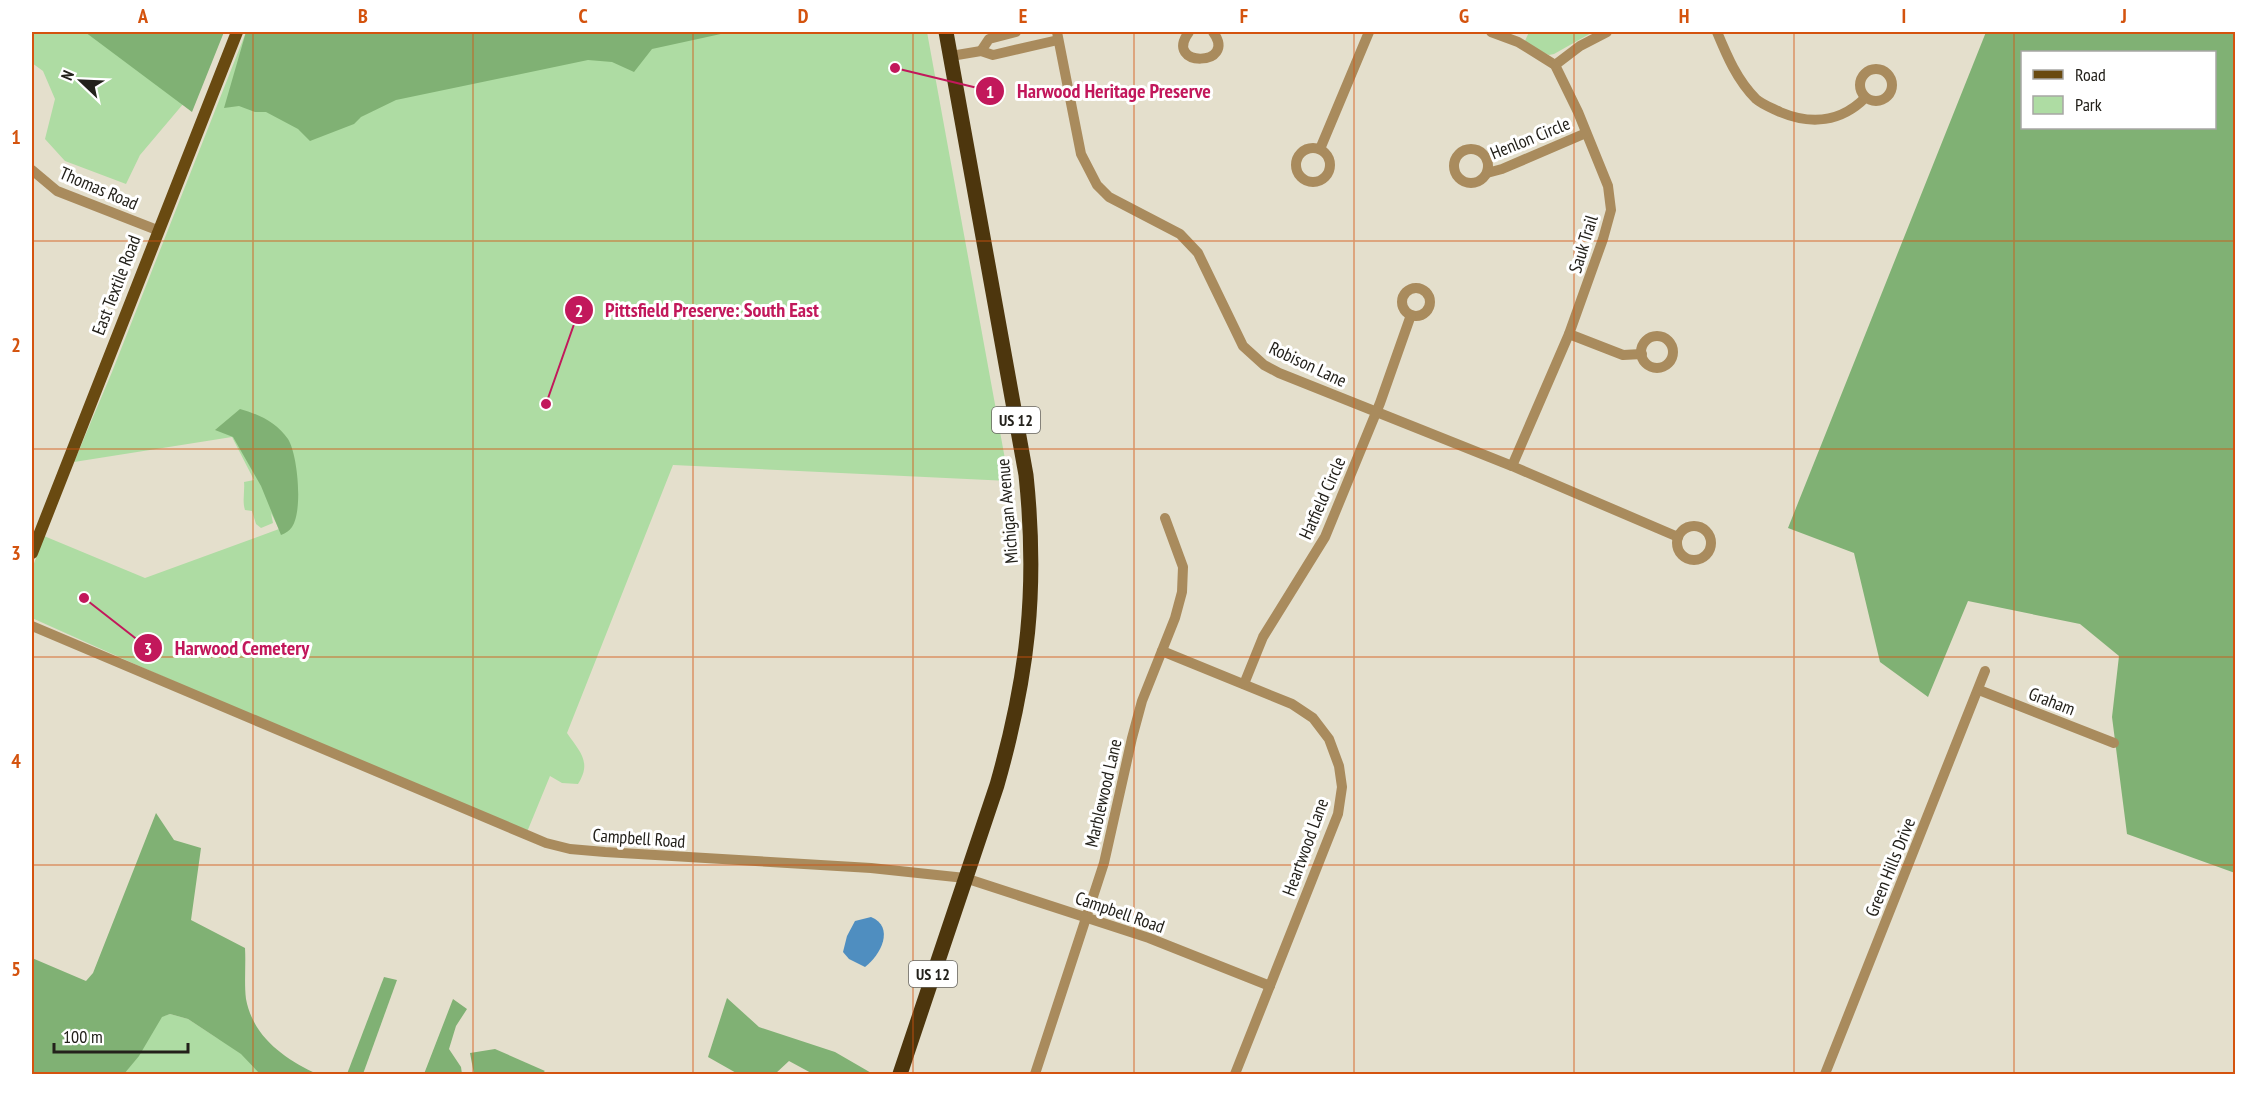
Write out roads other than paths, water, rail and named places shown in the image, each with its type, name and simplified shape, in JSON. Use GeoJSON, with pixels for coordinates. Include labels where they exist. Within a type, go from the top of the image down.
{"type":"FeatureCollection","features":[{"type":"Feature","properties":{"kind":"highway","name":"Michigan Avenue"},"geometry":{"type":"LineString","coordinates":[[946,32],[1026,475],[1032,550],[1031,607],[1019,699],[997,785],[966,878]]}},
{"type":"Feature","properties":{"kind":"highway","name":"US 12"},"geometry":{"type":"LineString","coordinates":[[900,1074],[966,878]]}},
{"type":"Feature","properties":{"kind":"main road","name":"East Textile Road"},"geometry":{"type":"LineString","coordinates":[[32,553],[157,230],[237,32]]}},
{"type":"Feature","properties":{"kind":"street"},"geometry":{"type":"LineString","coordinates":[[981,51],[989,39],[1016,32]]}},
{"type":"Feature","properties":{"kind":"street"},"geometry":{"type":"LineString","coordinates":[[1189,32],[1184,39],[1185,50],[1188,55],[1198,60],[1209,58],[1216,50],[1217,39],[1212,32]]}},
{"type":"Feature","properties":{"kind":"street"},"geometry":{"type":"LineString","coordinates":[[1320,149],[1369,32]]}},
{"type":"Feature","properties":{"kind":"street"},"geometry":{"type":"LineString","coordinates":[[1491,32],[1518,42],[1555,65],[1580,46],[1607,32]]}},
{"type":"Feature","properties":{"kind":"street"},"geometry":{"type":"LineString","coordinates":[[1716,32],[1735,72],[1762,104],[1797,118],[1827,119],[1844,115],[1865,98]]}},
{"type":"Feature","properties":{"kind":"street"},"geometry":{"type":"LineString","coordinates":[[951,56],[981,51],[993,55],[1058,36]]}},
{"type":"Feature","properties":{"kind":"street","name":"Robison Lane"},"geometry":{"type":"LineString","coordinates":[[1058,36],[1081,154],[1097,185],[1109,197],[1180,234],[1198,253],[1243,346],[1253,357],[1279,373],[1512,466],[1678,537]]}},
{"type":"Feature","properties":{"kind":"street","name":"Sauk Trail"},"geometry":{"type":"LineString","coordinates":[[1512,466],[1569,334],[1611,210],[1608,186],[1555,65]]}},
{"type":"Feature","properties":{"kind":"street","name":"Henlon Circle"},"geometry":{"type":"LineString","coordinates":[[1487,173],[1586,134]]}},
{"type":"Feature","properties":{"kind":"street","name":"Thomas Road"},"geometry":{"type":"LineString","coordinates":[[32,170],[57,191],[157,230]]}},
{"type":"Feature","properties":{"kind":"street","name":"Hatfield Circle"},"geometry":{"type":"LineString","coordinates":[[1244,684],[1263,637],[1325,537],[1376,412],[1411,315]]}},
{"type":"Feature","properties":{"kind":"street"},"geometry":{"type":"LineString","coordinates":[[1569,334],[1623,355],[1642,354]]}},
{"type":"Feature","properties":{"kind":"street","name":"Marblewood Lane"},"geometry":{"type":"LineString","coordinates":[[1035,1074],[1104,862],[1142,701],[1175,618],[1182,592],[1183,567],[1165,518]]}},
{"type":"Feature","properties":{"kind":"street","name":"Campbell Road"},"geometry":{"type":"LineString","coordinates":[[32,626],[491,822],[558,846],[605,852],[871,868],[966,878],[1149,938],[1270,986]]}},
{"type":"Feature","properties":{"kind":"street","name":"Heartwood Lane"},"geometry":{"type":"LineString","coordinates":[[1162,651],[1292,704],[1313,718],[1329,739],[1339,766],[1342,787],[1338,814],[1234,1074]]}},
{"type":"Feature","properties":{"kind":"street","name":"Green Hills Drive"},"geometry":{"type":"LineString","coordinates":[[1825,1074],[1985,671]]}},
{"type":"Feature","properties":{"kind":"street","name":"Graham"},"geometry":{"type":"LineString","coordinates":[[1979,690],[2114,743]]}},
{"type":"Feature","properties":{"kind":"water"},"geometry":{"type":"Polygon","coordinates":[[[871,917],[882,927],[884,934],[876,956],[865,967],[849,959],[843,952],[847,936],[855,921],[871,917]]]}},
{"type":"Feature","properties":{"kind":"place","name":"Harwood Heritage Preserve"},"geometry":{"type":"Point","coordinates":[895,68]}},
{"type":"Feature","properties":{"kind":"place","name":"Pittsfield Preserve: South East"},"geometry":{"type":"Point","coordinates":[546,404]}},
{"type":"Feature","properties":{"kind":"place","name":"Harwood Cemetery"},"geometry":{"type":"Point","coordinates":[84,598]}}]}
